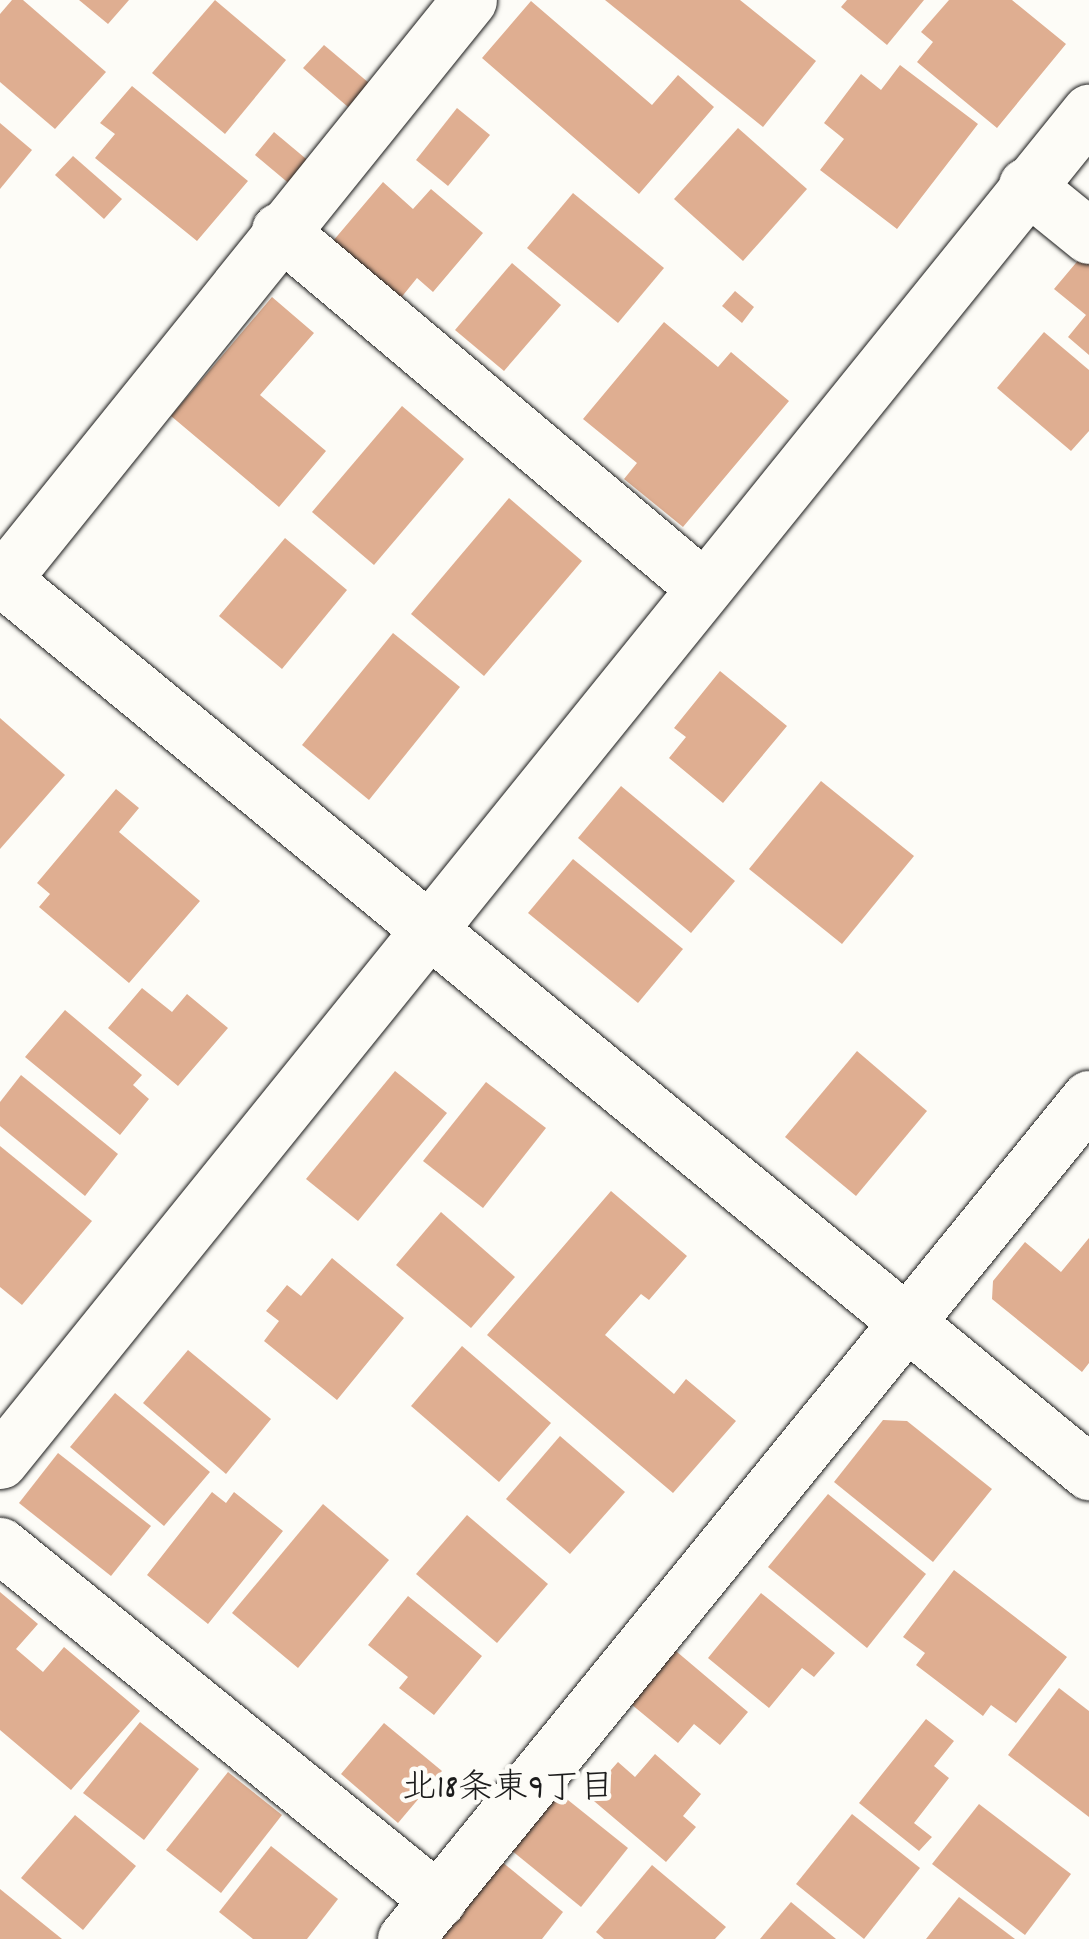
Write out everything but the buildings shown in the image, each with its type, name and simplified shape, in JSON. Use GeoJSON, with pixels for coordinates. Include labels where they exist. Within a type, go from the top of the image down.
{"type":"FeatureCollection","features":[{"type":"Feature","properties":{"kind":"street"},"geometry":{"type":"LineString","coordinates":[[469,0],[279,230],[2,578],[1089,1472]]}},
{"type":"Feature","properties":{"kind":"street"},"geometry":{"type":"LineString","coordinates":[[0,1461],[432,933],[703,587],[1089,112]]}},
{"type":"Feature","properties":{"kind":"street"},"geometry":{"type":"LineString","coordinates":[[1026,185],[1089,236]]}},
{"type":"Feature","properties":{"kind":"street"},"geometry":{"type":"LineString","coordinates":[[279,230],[703,587]]}},
{"type":"Feature","properties":{"kind":"street"},"geometry":{"type":"LineString","coordinates":[[0,1545],[421,1920],[1089,1098]]}},
{"type":"Feature","properties":{"kind":"district","name":"北18条東9丁目"},"geometry":{"type":"Point","coordinates":[508,1790]}}]}
